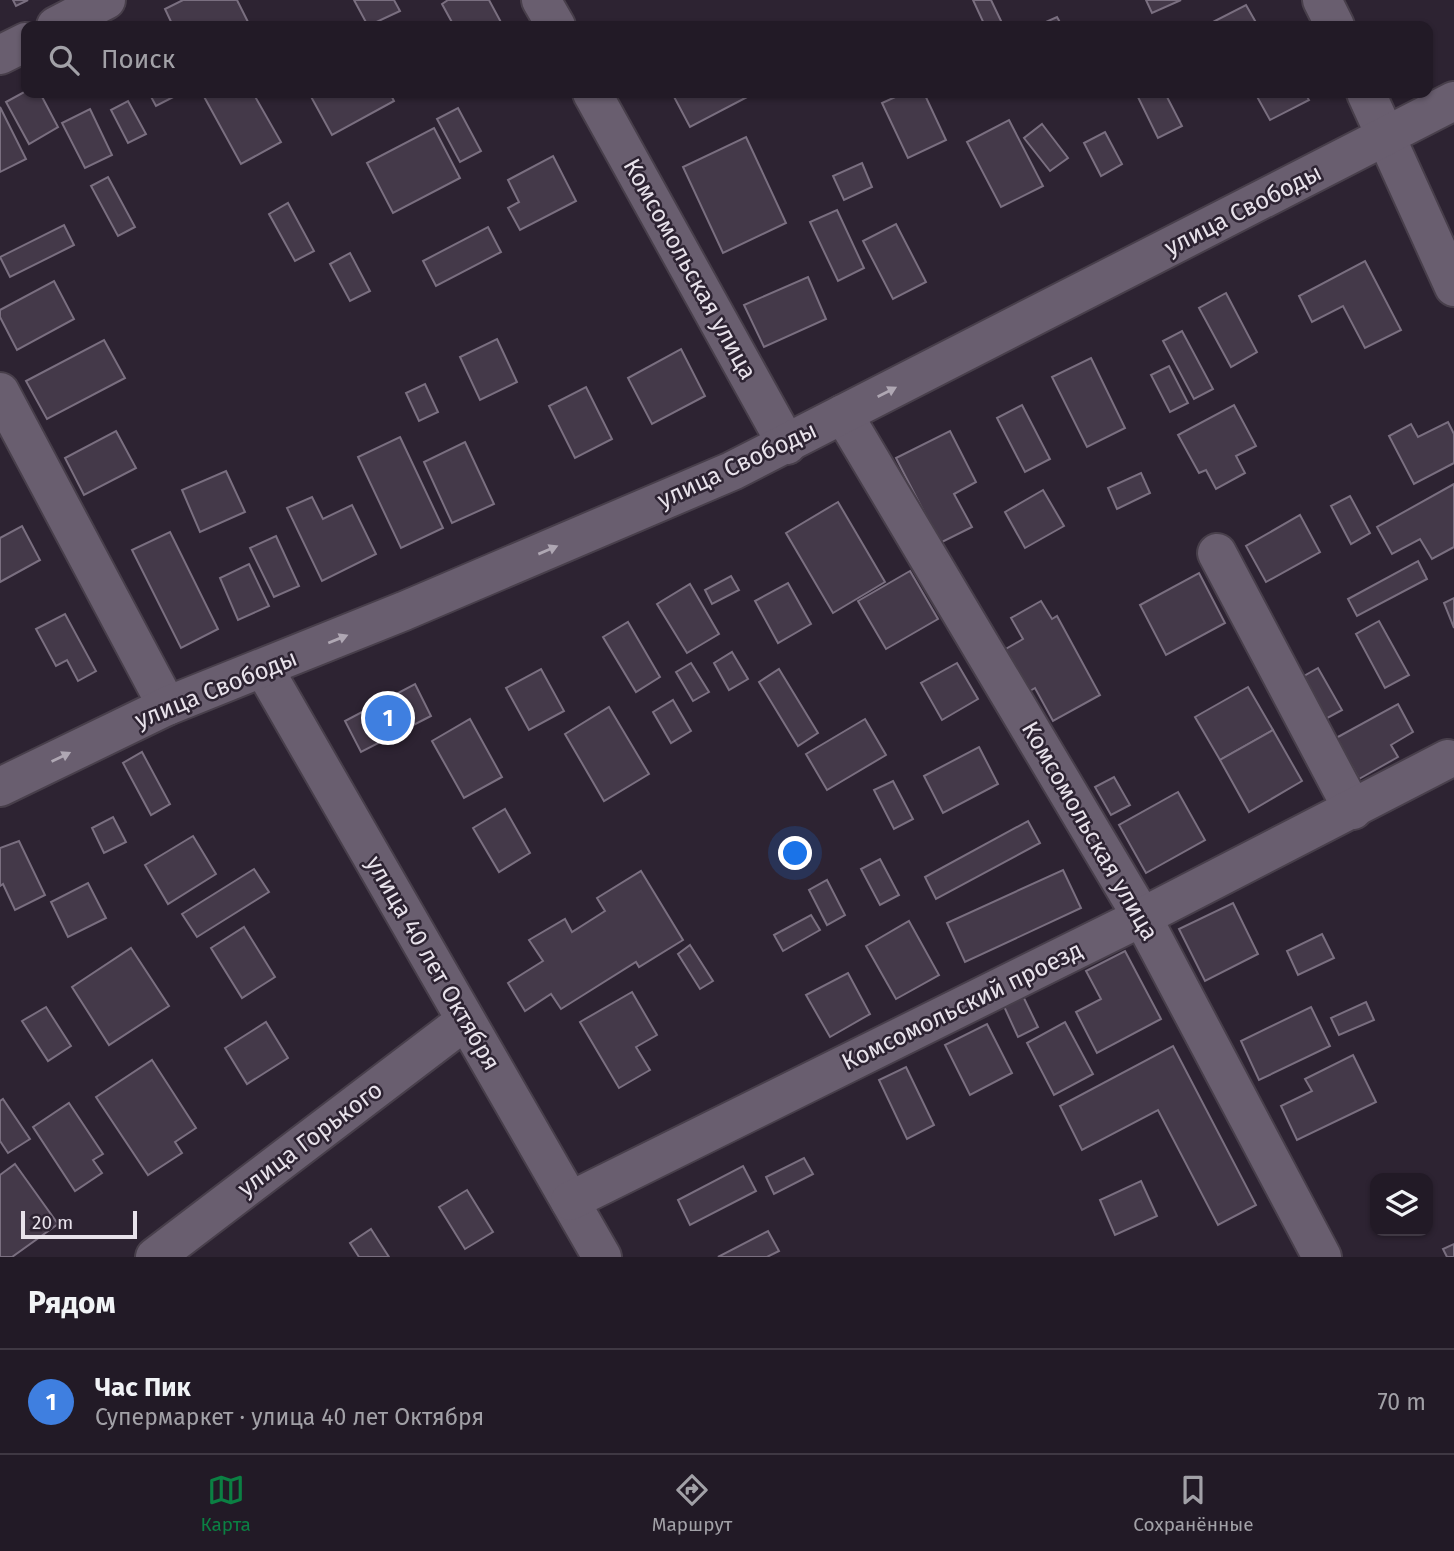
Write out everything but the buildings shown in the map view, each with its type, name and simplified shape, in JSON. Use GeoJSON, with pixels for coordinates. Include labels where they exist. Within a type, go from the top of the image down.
{"type":"FeatureCollection","features":[{"type":"Feature","properties":{"kind":"street"},"geometry":{"type":"LineString","coordinates":[[66,21],[106,0]]}},
{"type":"Feature","properties":{"kind":"street"},"geometry":{"type":"LineString","coordinates":[[541,0],[553,21]]}},
{"type":"Feature","properties":{"kind":"street"},"geometry":{"type":"LineString","coordinates":[[1322,0],[1332,21]]}},
{"type":"Feature","properties":{"kind":"street"},"geometry":{"type":"LineString","coordinates":[[0,55],[21,44]]}},
{"type":"Feature","properties":{"kind":"street","name":"Комсомольская улица"},"geometry":{"type":"LineString","coordinates":[[595,98],[787,444]]}},
{"type":"Feature","properties":{"kind":"street"},"geometry":{"type":"LineString","coordinates":[[1368,98],[1454,287]]}},
{"type":"Feature","properties":{"kind":"street","name":"улица Свободы"},"geometry":{"type":"LineString","coordinates":[[0,787],[167,706],[264,669],[707,482],[787,444],[1387,138],[1454,101]]}},
{"type":"Feature","properties":{"kind":"street"},"geometry":{"type":"LineString","coordinates":[[0,392],[167,706]]}},
{"type":"Feature","properties":{"kind":"street","name":"Комсомольская улица"},"geometry":{"type":"LineString","coordinates":[[843,414],[1142,917],[1322,1257]]}},
{"type":"Feature","properties":{"kind":"street"},"geometry":{"type":"LineString","coordinates":[[1217,553],[1353,810]]}},
{"type":"Feature","properties":{"kind":"street","name":"улица 40 лет Октября"},"geometry":{"type":"LineString","coordinates":[[264,669],[602,1257]]}},
{"type":"Feature","properties":{"kind":"street","name":"Комсомольский проезд"},"geometry":{"type":"LineString","coordinates":[[570,1201],[1142,917],[1448,759]]}},
{"type":"Feature","properties":{"kind":"street","name":"улица Горького"},"geometry":{"type":"LineString","coordinates":[[155,1257],[465,1021]]}},
{"type":"Feature","properties":{"kind":"place","name":"Час Пик"},"geometry":{"type":"Point","coordinates":[388,718]}}]}
